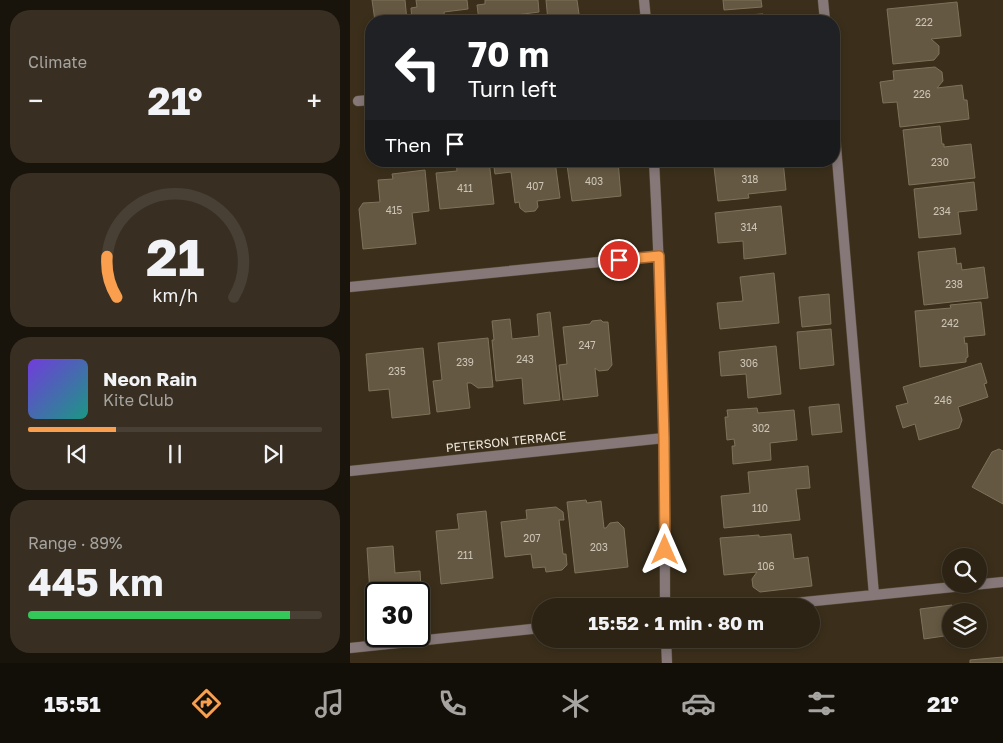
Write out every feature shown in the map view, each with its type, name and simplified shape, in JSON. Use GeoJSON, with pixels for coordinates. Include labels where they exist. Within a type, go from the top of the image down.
{"type":"FeatureCollection","features":[{"type":"Feature","properties":{"kind":"street"},"geometry":{"type":"LineString","coordinates":[[644,0],[645,15]]}},
{"type":"Feature","properties":{"kind":"street"},"geometry":{"type":"LineString","coordinates":[[823,0],[824,15]]}},
{"type":"Feature","properties":{"kind":"street"},"geometry":{"type":"LineString","coordinates":[[358,101],[365,100]]}},
{"type":"Feature","properties":{"kind":"street"},"geometry":{"type":"LineString","coordinates":[[654,167],[659,256],[664,438],[665,598]]}},
{"type":"Feature","properties":{"kind":"street"},"geometry":{"type":"LineString","coordinates":[[838,167],[874,595]]}},
{"type":"Feature","properties":{"kind":"street"},"geometry":{"type":"LineString","coordinates":[[350,287],[659,256]]}},
{"type":"Feature","properties":{"kind":"street","name":"PETERSON TERRACE"},"geometry":{"type":"LineString","coordinates":[[350,471],[664,438]]}},
{"type":"Feature","properties":{"kind":"street"},"geometry":{"type":"LineString","coordinates":[[820,600],[1003,582]]}},
{"type":"Feature","properties":{"kind":"street"},"geometry":{"type":"LineString","coordinates":[[350,648],[532,629]]}},
{"type":"Feature","properties":{"kind":"street"},"geometry":{"type":"LineString","coordinates":[[666,648],[667,663]]}},
{"type":"Feature","properties":{"kind":"building"},"geometry":{"type":"Polygon","coordinates":[[[372,0],[405,0],[406,15],[374,15],[372,0]]]}},
{"type":"Feature","properties":{"kind":"building"},"geometry":{"type":"Polygon","coordinates":[[[416,0],[467,0],[468,9],[444,12],[444,15],[412,15],[411,8],[417,7],[416,0]]]}},
{"type":"Feature","properties":{"kind":"building"},"geometry":{"type":"Polygon","coordinates":[[[485,0],[538,0],[539,12],[516,15],[478,15],[477,5],[485,4],[485,0]]]}},
{"type":"Feature","properties":{"kind":"building"},"geometry":{"type":"Polygon","coordinates":[[[546,0],[577,0],[579,15],[547,15],[546,0]]]}},
{"type":"Feature","properties":{"kind":"building"},"geometry":{"type":"Polygon","coordinates":[[[723,0],[761,0],[762,7],[724,10],[723,0]]]}},
{"type":"Feature","properties":{"kind":"building"},"geometry":{"type":"Polygon","coordinates":[[[957,2],[961,36],[931,39],[939,46],[939,54],[934,60],[893,64],[887,9],[957,2]]]}},
{"type":"Feature","properties":{"kind":"building"},"geometry":{"type":"Polygon","coordinates":[[[935,67],[942,72],[943,81],[937,88],[962,85],[964,100],[967,100],[969,119],[900,127],[897,102],[883,103],[880,82],[894,80],[893,71],[935,67]]]}},
{"type":"Feature","properties":{"kind":"building"},"geometry":{"type":"Polygon","coordinates":[[[940,126],[944,147],[971,144],[975,178],[909,185],[903,130],[940,126]]]}},
{"type":"Feature","properties":{"kind":"building"},"geometry":{"type":"Polygon","coordinates":[[[457,167],[490,167],[494,204],[440,209],[436,173],[457,171],[457,167]]]}},
{"type":"Feature","properties":{"kind":"building"},"geometry":{"type":"Polygon","coordinates":[[[494,167],[556,167],[560,198],[537,201],[538,207],[535,211],[525,212],[520,208],[519,202],[515,203],[511,172],[495,174],[494,167]]]}},
{"type":"Feature","properties":{"kind":"building"},"geometry":{"type":"Polygon","coordinates":[[[567,167],[619,167],[621,196],[572,201],[567,167]]]}},
{"type":"Feature","properties":{"kind":"building"},"geometry":{"type":"Polygon","coordinates":[[[714,167],[784,167],[786,190],[748,194],[749,198],[718,201],[714,167]]]}},
{"type":"Feature","properties":{"kind":"building"},"geometry":{"type":"Polygon","coordinates":[[[425,170],[429,211],[412,213],[416,244],[363,249],[359,209],[363,203],[380,202],[378,180],[393,179],[392,174],[425,170]]]}},
{"type":"Feature","properties":{"kind":"building"},"geometry":{"type":"Polygon","coordinates":[[[974,182],[977,210],[958,212],[961,234],[919,238],[914,189],[974,182]]]}},
{"type":"Feature","properties":{"kind":"building"},"geometry":{"type":"Polygon","coordinates":[[[781,206],[786,254],[744,259],[743,241],[718,243],[715,213],[781,206]]]}},
{"type":"Feature","properties":{"kind":"building"},"geometry":{"type":"Polygon","coordinates":[[[955,248],[957,264],[961,263],[962,270],[984,267],[988,298],[924,305],[918,252],[955,248]]]}},
{"type":"Feature","properties":{"kind":"building"},"geometry":{"type":"Polygon","coordinates":[[[774,273],[779,323],[720,329],[717,303],[743,301],[740,277],[774,273]]]}},
{"type":"Feature","properties":{"kind":"building"},"geometry":{"type":"Polygon","coordinates":[[[829,294],[831,324],[802,327],[799,297],[829,294]]]}},
{"type":"Feature","properties":{"kind":"building"},"geometry":{"type":"Polygon","coordinates":[[[981,302],[985,335],[964,337],[965,344],[967,343],[968,357],[966,362],[920,367],[915,311],[951,308],[950,305],[981,302]]]}},
{"type":"Feature","properties":{"kind":"building"},"geometry":{"type":"Polygon","coordinates":[[[550,312],[560,400],[524,404],[522,378],[496,381],[492,321],[510,319],[512,339],[539,336],[537,314],[550,312]]]}},
{"type":"Feature","properties":{"kind":"building"},"geometry":{"type":"Polygon","coordinates":[[[601,320],[608,322],[612,365],[608,370],[599,371],[595,368],[598,396],[563,400],[559,365],[567,364],[563,327],[590,324],[592,321],[601,320]]]}},
{"type":"Feature","properties":{"kind":"building"},"geometry":{"type":"Polygon","coordinates":[[[831,329],[834,365],[800,369],[797,332],[831,329]]]}},
{"type":"Feature","properties":{"kind":"building"},"geometry":{"type":"Polygon","coordinates":[[[488,338],[493,387],[478,388],[471,383],[467,383],[470,408],[437,412],[433,381],[442,380],[438,343],[488,338]]]}},
{"type":"Feature","properties":{"kind":"building"},"geometry":{"type":"Polygon","coordinates":[[[776,346],[781,394],[748,398],[746,374],[721,376],[719,352],[776,346]]]}},
{"type":"Feature","properties":{"kind":"building"},"geometry":{"type":"Polygon","coordinates":[[[423,348],[430,414],[392,418],[389,389],[369,391],[366,354],[423,348]]]}},
{"type":"Feature","properties":{"kind":"building"},"geometry":{"type":"Polygon","coordinates":[[[981,363],[987,383],[984,384],[988,397],[958,407],[962,420],[959,428],[919,440],[915,424],[903,428],[896,406],[908,403],[903,387],[981,363]]]}},
{"type":"Feature","properties":{"kind":"building"},"geometry":{"type":"Polygon","coordinates":[[[839,404],[842,432],[812,435],[809,407],[839,404]]]}},
{"type":"Feature","properties":{"kind":"building"},"geometry":{"type":"Polygon","coordinates":[[[757,408],[758,413],[794,410],[797,440],[770,443],[771,460],[733,464],[732,446],[735,446],[734,439],[727,440],[725,417],[728,417],[727,410],[757,408]]]}},
{"type":"Feature","properties":{"kind":"building"},"geometry":{"type":"Polygon","coordinates":[[[999,449],[1003,451],[1003,504],[972,487],[992,452],[999,449]]]}},
{"type":"Feature","properties":{"kind":"building"},"geometry":{"type":"Polygon","coordinates":[[[808,466],[810,488],[796,489],[800,520],[724,528],[721,496],[750,493],[748,472],[808,466]]]}},
{"type":"Feature","properties":{"kind":"building"},"geometry":{"type":"Polygon","coordinates":[[[586,500],[587,503],[601,501],[604,528],[610,523],[618,522],[624,528],[628,567],[575,573],[567,502],[586,500]]]}},
{"type":"Feature","properties":{"kind":"building"},"geometry":{"type":"Polygon","coordinates":[[[556,507],[563,512],[564,520],[559,520],[563,554],[566,554],[567,565],[562,570],[546,572],[545,567],[533,568],[531,554],[505,557],[501,522],[527,519],[526,510],[556,507]]]}},
{"type":"Feature","properties":{"kind":"building"},"geometry":{"type":"Polygon","coordinates":[[[486,511],[493,578],[441,584],[436,531],[459,529],[457,514],[486,511]]]}},
{"type":"Feature","properties":{"kind":"building"},"geometry":{"type":"Polygon","coordinates":[[[791,534],[794,559],[808,557],[812,586],[760,592],[753,587],[752,579],[757,572],[724,575],[720,538],[791,534]]]}},
{"type":"Feature","properties":{"kind":"building"},"geometry":{"type":"Polygon","coordinates":[[[393,546],[395,573],[420,571],[421,582],[369,582],[367,548],[393,546]]]}},
{"type":"Feature","properties":{"kind":"building"},"geometry":{"type":"Polygon","coordinates":[[[942,606],[942,636],[924,639],[920,609],[942,606]]]}},
{"type":"Feature","properties":{"kind":"building"},"geometry":{"type":"Polygon","coordinates":[[[1003,657],[1003,663],[970,663],[970,660],[1003,657]]]}},
{"type":"Feature","properties":{"kind":"route"},"geometry":{"type":"LineString","coordinates":[[619,260],[659,256],[665,550]]}}]}
